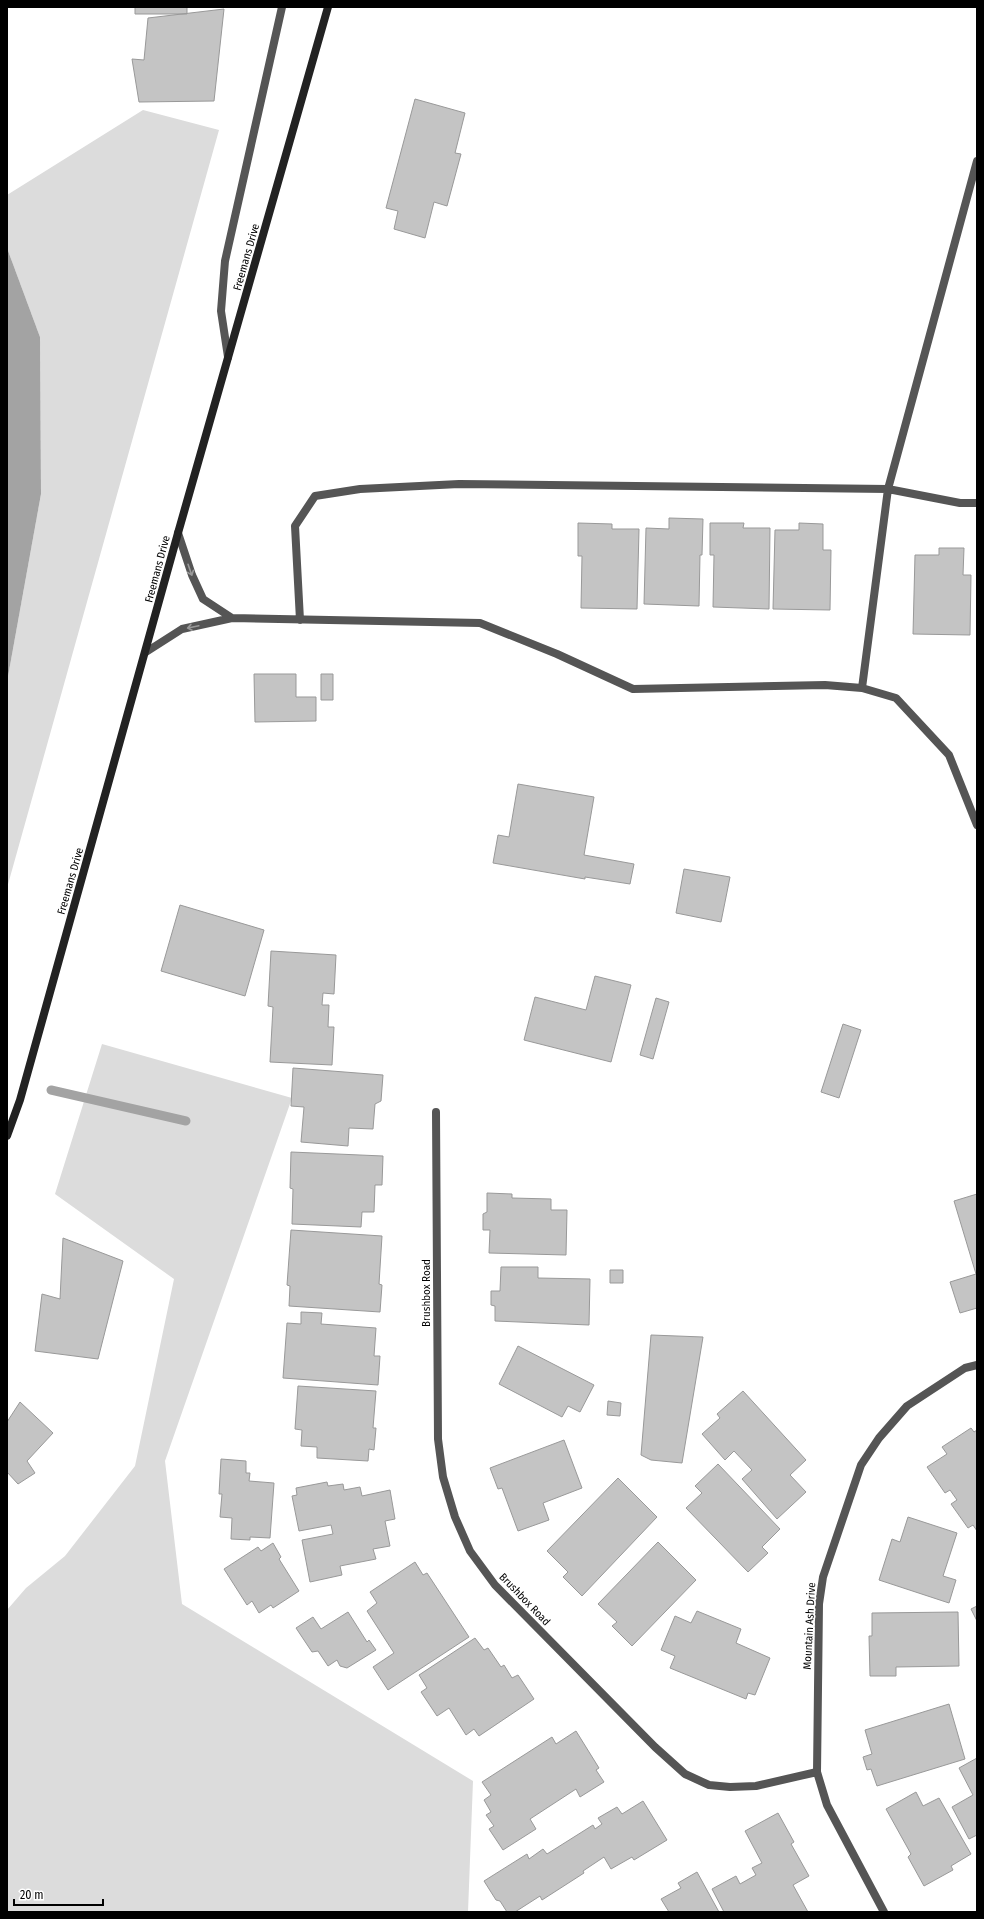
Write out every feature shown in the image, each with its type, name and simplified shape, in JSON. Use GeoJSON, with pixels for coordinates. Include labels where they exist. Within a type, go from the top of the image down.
{"type":"FeatureCollection","features":[{"type":"Feature","properties":{"kind":"main road","name":"Freemans Drive"},"geometry":{"type":"LineString","coordinates":[[7,1136],[20,1100],[178,533],[328,7]]}},
{"type":"Feature","properties":{"kind":"street"},"geometry":{"type":"LineString","coordinates":[[228,357],[221,311],[225,261],[282,7]]}},
{"type":"Feature","properties":{"kind":"street"},"geometry":{"type":"LineString","coordinates":[[862,688],[888,489],[977,161]]}},
{"type":"Feature","properties":{"kind":"street"},"geometry":{"type":"LineString","coordinates":[[300,620],[295,526],[315,496],[360,489],[459,484],[888,489],[960,503],[977,503]]}},
{"type":"Feature","properties":{"kind":"street"},"geometry":{"type":"LineString","coordinates":[[178,533],[192,574],[203,599],[232,618]]}},
{"type":"Feature","properties":{"kind":"street"},"geometry":{"type":"LineString","coordinates":[[146,652],[182,629],[232,618],[480,623],[557,654],[633,689],[825,685],[862,688],[896,698],[948,756],[977,826]]}},
{"type":"Feature","properties":{"kind":"street","name":"Brushbox Road"},"geometry":{"type":"LineString","coordinates":[[436,1112],[438,1439],[443,1477],[455,1517],[470,1551],[494,1585],[655,1747],[685,1774],[709,1784],[730,1787],[756,1786],[817,1772]]}},
{"type":"Feature","properties":{"kind":"street","name":"Mountain Ash Drive"},"geometry":{"type":"LineString","coordinates":[[884,1912],[827,1805],[817,1772],[819,1604],[823,1577],[861,1466],[878,1438],[907,1406],[965,1368],[977,1365]]}},
{"type":"Feature","properties":{"kind":"shaded area"},"geometry":{"type":"Polygon","coordinates":[[[143,110],[219,130],[7,888],[7,682],[41,494],[40,337],[7,248],[7,195],[143,110]]]}},
{"type":"Feature","properties":{"kind":"shaded area"},"geometry":{"type":"Polygon","coordinates":[[[7,248],[40,337],[41,494],[7,682],[7,248]]]}},
{"type":"Feature","properties":{"kind":"shaded area"},"geometry":{"type":"Polygon","coordinates":[[[102,1044],[292,1098],[165,1461],[182,1604],[473,1781],[468,1912],[7,1912],[7,1610],[26,1588],[65,1556],[135,1466],[174,1279],[55,1194],[102,1044]]]}},
{"type":"Feature","properties":{"kind":"building"},"geometry":{"type":"Polygon","coordinates":[[[135,7],[187,7],[187,14],[135,14],[135,7]]]}},
{"type":"Feature","properties":{"kind":"building"},"geometry":{"type":"Polygon","coordinates":[[[224,9],[214,101],[139,102],[132,59],[144,60],[148,18],[224,9]]]}},
{"type":"Feature","properties":{"kind":"building"},"geometry":{"type":"Polygon","coordinates":[[[415,99],[465,113],[455,153],[461,154],[447,206],[434,202],[425,238],[394,229],[398,211],[386,208],[415,99]]]}},
{"type":"Feature","properties":{"kind":"building"},"geometry":{"type":"Polygon","coordinates":[[[669,518],[703,519],[702,555],[700,555],[699,606],[644,604],[646,528],[669,529],[669,518]]]}},
{"type":"Feature","properties":{"kind":"building"},"geometry":{"type":"Polygon","coordinates":[[[578,523],[612,524],[612,529],[639,529],[637,609],[581,608],[582,556],[578,556],[578,523]]]}},
{"type":"Feature","properties":{"kind":"building"},"geometry":{"type":"Polygon","coordinates":[[[710,523],[744,523],[743,528],[770,528],[769,609],[713,607],[714,555],[710,555],[710,523]]]}},
{"type":"Feature","properties":{"kind":"building"},"geometry":{"type":"Polygon","coordinates":[[[799,523],[823,524],[823,550],[831,550],[830,610],[773,609],[775,530],[799,530],[799,523]]]}},
{"type":"Feature","properties":{"kind":"building"},"geometry":{"type":"Polygon","coordinates":[[[939,548],[964,548],[963,575],[971,575],[970,635],[913,634],[915,555],[939,555],[939,548]]]}},
{"type":"Feature","properties":{"kind":"building"},"geometry":{"type":"Polygon","coordinates":[[[254,674],[296,674],[296,697],[316,697],[316,721],[255,722],[254,674]]]}},
{"type":"Feature","properties":{"kind":"building"},"geometry":{"type":"Polygon","coordinates":[[[321,674],[333,674],[333,700],[321,700],[321,674]]]}},
{"type":"Feature","properties":{"kind":"building"},"geometry":{"type":"Polygon","coordinates":[[[518,784],[594,797],[584,855],[634,864],[630,884],[585,877],[585,879],[493,863],[498,835],[509,837],[518,784]]]}},
{"type":"Feature","properties":{"kind":"building"},"geometry":{"type":"Polygon","coordinates":[[[684,869],[730,877],[721,922],[676,913],[684,869]]]}},
{"type":"Feature","properties":{"kind":"building"},"geometry":{"type":"Polygon","coordinates":[[[180,905],[264,930],[245,996],[161,971],[180,905]]]}},
{"type":"Feature","properties":{"kind":"building"},"geometry":{"type":"Polygon","coordinates":[[[271,951],[336,955],[334,994],[323,993],[322,1005],[329,1005],[328,1027],[334,1027],[332,1065],[270,1062],[273,1007],[268,1006],[271,951]]]}},
{"type":"Feature","properties":{"kind":"building"},"geometry":{"type":"Polygon","coordinates":[[[595,976],[631,985],[611,1062],[524,1040],[535,997],[586,1010],[595,976]]]}},
{"type":"Feature","properties":{"kind":"building"},"geometry":{"type":"Polygon","coordinates":[[[656,998],[669,1002],[653,1059],[640,1055],[656,998]]]}},
{"type":"Feature","properties":{"kind":"building"},"geometry":{"type":"Polygon","coordinates":[[[843,1024],[861,1030],[839,1098],[821,1092],[843,1024]]]}},
{"type":"Feature","properties":{"kind":"building"},"geometry":{"type":"Polygon","coordinates":[[[293,1068],[383,1075],[381,1101],[375,1104],[373,1129],[349,1128],[348,1146],[301,1142],[304,1107],[291,1106],[293,1068]]]}},
{"type":"Feature","properties":{"kind":"building"},"geometry":{"type":"Polygon","coordinates":[[[291,1152],[383,1156],[382,1185],[375,1185],[374,1212],[362,1212],[361,1227],[292,1224],[293,1189],[290,1188],[291,1152]]]}},
{"type":"Feature","properties":{"kind":"building"},"geometry":{"type":"Polygon","coordinates":[[[487,1193],[512,1194],[512,1198],[551,1199],[551,1210],[567,1210],[566,1255],[489,1253],[490,1230],[483,1230],[483,1214],[487,1212],[487,1193]]]}},
{"type":"Feature","properties":{"kind":"building"},"geometry":{"type":"Polygon","coordinates":[[[977,1194],[977,1308],[960,1313],[950,1282],[976,1274],[954,1201],[977,1194]]]}},
{"type":"Feature","properties":{"kind":"building"},"geometry":{"type":"Polygon","coordinates":[[[291,1230],[382,1236],[379,1284],[382,1285],[380,1312],[289,1306],[290,1286],[287,1285],[291,1230]]]}},
{"type":"Feature","properties":{"kind":"building"},"geometry":{"type":"Polygon","coordinates":[[[63,1238],[123,1261],[98,1359],[35,1351],[42,1294],[60,1299],[63,1238]]]}},
{"type":"Feature","properties":{"kind":"building"},"geometry":{"type":"Polygon","coordinates":[[[501,1267],[538,1267],[538,1278],[590,1279],[589,1325],[495,1321],[495,1306],[491,1305],[491,1291],[500,1291],[501,1267]]]}},
{"type":"Feature","properties":{"kind":"building"},"geometry":{"type":"Polygon","coordinates":[[[610,1270],[623,1270],[623,1283],[610,1283],[610,1270]]]}},
{"type":"Feature","properties":{"kind":"building"},"geometry":{"type":"Polygon","coordinates":[[[301,1312],[322,1313],[321,1324],[376,1328],[374,1356],[380,1356],[378,1385],[283,1378],[287,1323],[301,1324],[301,1312]]]}},
{"type":"Feature","properties":{"kind":"building"},"geometry":{"type":"Polygon","coordinates":[[[651,1335],[703,1337],[682,1463],[651,1460],[641,1455],[651,1335]]]}},
{"type":"Feature","properties":{"kind":"building"},"geometry":{"type":"Polygon","coordinates":[[[518,1346],[594,1385],[580,1412],[568,1406],[562,1417],[499,1384],[518,1346]]]}},
{"type":"Feature","properties":{"kind":"building"},"geometry":{"type":"Polygon","coordinates":[[[298,1386],[376,1391],[373,1428],[376,1428],[374,1450],[369,1449],[368,1461],[317,1458],[317,1447],[301,1446],[302,1430],[295,1429],[298,1386]]]}},
{"type":"Feature","properties":{"kind":"building"},"geometry":{"type":"Polygon","coordinates":[[[743,1391],[806,1460],[790,1475],[806,1492],[777,1519],[742,1479],[752,1470],[734,1451],[725,1460],[702,1434],[720,1418],[717,1414],[743,1391]]]}},
{"type":"Feature","properties":{"kind":"building"},"geometry":{"type":"Polygon","coordinates":[[[608,1401],[621,1403],[620,1416],[607,1415],[608,1401]]]}},
{"type":"Feature","properties":{"kind":"building"},"geometry":{"type":"Polygon","coordinates":[[[20,1402],[53,1433],[27,1461],[35,1473],[18,1484],[7,1472],[7,1422],[20,1402]]]}},
{"type":"Feature","properties":{"kind":"building"},"geometry":{"type":"Polygon","coordinates":[[[971,1428],[974,1432],[977,1430],[977,1531],[973,1525],[968,1528],[951,1504],[957,1500],[950,1490],[945,1493],[927,1467],[947,1454],[942,1447],[971,1428]]]}},
{"type":"Feature","properties":{"kind":"building"},"geometry":{"type":"Polygon","coordinates":[[[564,1440],[582,1488],[543,1503],[549,1520],[518,1531],[502,1488],[498,1489],[490,1468],[564,1440]]]}},
{"type":"Feature","properties":{"kind":"building"},"geometry":{"type":"Polygon","coordinates":[[[221,1459],[246,1461],[246,1473],[250,1473],[249,1481],[274,1483],[270,1538],[250,1537],[250,1540],[231,1539],[232,1518],[220,1517],[222,1494],[219,1494],[221,1459]]]}},
{"type":"Feature","properties":{"kind":"building"},"geometry":{"type":"Polygon","coordinates":[[[718,1464],[780,1529],[762,1547],[768,1553],[748,1572],[686,1508],[702,1493],[695,1486],[718,1464]]]}},
{"type":"Feature","properties":{"kind":"building"},"geometry":{"type":"Polygon","coordinates":[[[618,1478],[657,1517],[582,1596],[563,1577],[568,1572],[547,1551],[618,1478]]]}},
{"type":"Feature","properties":{"kind":"building"},"geometry":{"type":"Polygon","coordinates":[[[327,1482],[328,1486],[343,1484],[344,1490],[360,1487],[362,1496],[390,1490],[395,1519],[385,1521],[390,1546],[373,1549],[376,1559],[340,1566],[342,1575],[310,1582],[302,1540],[333,1534],[331,1525],[299,1531],[292,1496],[297,1495],[296,1488],[327,1482]]]}},
{"type":"Feature","properties":{"kind":"building"},"geometry":{"type":"Polygon","coordinates":[[[908,1517],[957,1533],[943,1576],[956,1580],[949,1603],[879,1580],[892,1539],[900,1542],[908,1517]]]}},
{"type":"Feature","properties":{"kind":"building"},"geometry":{"type":"Polygon","coordinates":[[[658,1542],[696,1580],[632,1646],[612,1626],[617,1622],[598,1604],[658,1542]]]}},
{"type":"Feature","properties":{"kind":"building"},"geometry":{"type":"Polygon","coordinates":[[[273,1543],[281,1557],[279,1559],[299,1591],[273,1608],[271,1605],[259,1613],[252,1601],[247,1605],[224,1569],[258,1547],[261,1551],[273,1543]]]}},
{"type":"Feature","properties":{"kind":"building"},"geometry":{"type":"Polygon","coordinates":[[[415,1562],[423,1575],[427,1573],[469,1637],[388,1690],[373,1667],[394,1653],[367,1611],[377,1603],[370,1592],[415,1562]]]}},
{"type":"Feature","properties":{"kind":"building"},"geometry":{"type":"Polygon","coordinates":[[[977,1606],[977,1621],[971,1609],[977,1606]]]}},
{"type":"Feature","properties":{"kind":"building"},"geometry":{"type":"Polygon","coordinates":[[[697,1611],[741,1629],[736,1643],[770,1658],[755,1695],[748,1693],[746,1699],[670,1668],[675,1656],[661,1650],[675,1616],[691,1623],[697,1611]]]}},
{"type":"Feature","properties":{"kind":"building"},"geometry":{"type":"Polygon","coordinates":[[[348,1612],[367,1642],[369,1640],[376,1650],[347,1668],[340,1666],[337,1660],[328,1666],[318,1651],[312,1652],[296,1628],[313,1617],[321,1629],[348,1612]]]}},
{"type":"Feature","properties":{"kind":"building"},"geometry":{"type":"Polygon","coordinates":[[[958,1612],[959,1666],[896,1667],[896,1676],[870,1676],[869,1636],[872,1636],[872,1613],[958,1612]]]}},
{"type":"Feature","properties":{"kind":"building"},"geometry":{"type":"Polygon","coordinates":[[[475,1638],[484,1650],[488,1648],[501,1667],[504,1665],[512,1678],[518,1675],[534,1699],[479,1736],[474,1729],[466,1735],[449,1708],[437,1716],[421,1692],[427,1688],[419,1675],[475,1638]]]}},
{"type":"Feature","properties":{"kind":"building"},"geometry":{"type":"Polygon","coordinates":[[[949,1704],[965,1759],[877,1786],[871,1769],[867,1770],[863,1757],[872,1754],[865,1730],[949,1704]]]}},
{"type":"Feature","properties":{"kind":"building"},"geometry":{"type":"Polygon","coordinates":[[[576,1731],[599,1768],[596,1770],[604,1782],[580,1797],[576,1789],[530,1819],[536,1829],[503,1850],[489,1829],[494,1826],[486,1815],[491,1812],[484,1800],[491,1795],[482,1782],[552,1737],[556,1744],[576,1731]]]}},
{"type":"Feature","properties":{"kind":"building"},"geometry":{"type":"Polygon","coordinates":[[[977,1758],[977,1835],[969,1839],[952,1807],[973,1795],[959,1768],[977,1758]]]}},
{"type":"Feature","properties":{"kind":"building"},"geometry":{"type":"Polygon","coordinates":[[[916,1792],[923,1806],[939,1798],[971,1854],[951,1866],[953,1870],[924,1886],[908,1857],[911,1854],[886,1809],[916,1792]]]}},
{"type":"Feature","properties":{"kind":"building"},"geometry":{"type":"Polygon","coordinates":[[[643,1801],[667,1840],[634,1860],[632,1857],[611,1869],[604,1857],[583,1871],[584,1873],[542,1900],[540,1896],[515,1912],[507,1912],[500,1901],[496,1900],[484,1881],[527,1854],[529,1859],[543,1849],[547,1854],[593,1825],[595,1829],[602,1824],[598,1818],[617,1807],[622,1814],[643,1801]]]}},
{"type":"Feature","properties":{"kind":"building"},"geometry":{"type":"Polygon","coordinates":[[[778,1813],[794,1842],[791,1844],[809,1876],[793,1885],[808,1912],[724,1912],[712,1889],[736,1876],[740,1884],[756,1875],[752,1868],[762,1863],[745,1831],[778,1813]]]}},
{"type":"Feature","properties":{"kind":"building"},"geometry":{"type":"Polygon","coordinates":[[[697,1872],[719,1912],[669,1912],[661,1899],[681,1888],[678,1883],[697,1872]]]}},
{"type":"Feature","properties":{"kind":"waterway"},"geometry":{"type":"LineString","coordinates":[[51,1090],[186,1121]]}}]}
